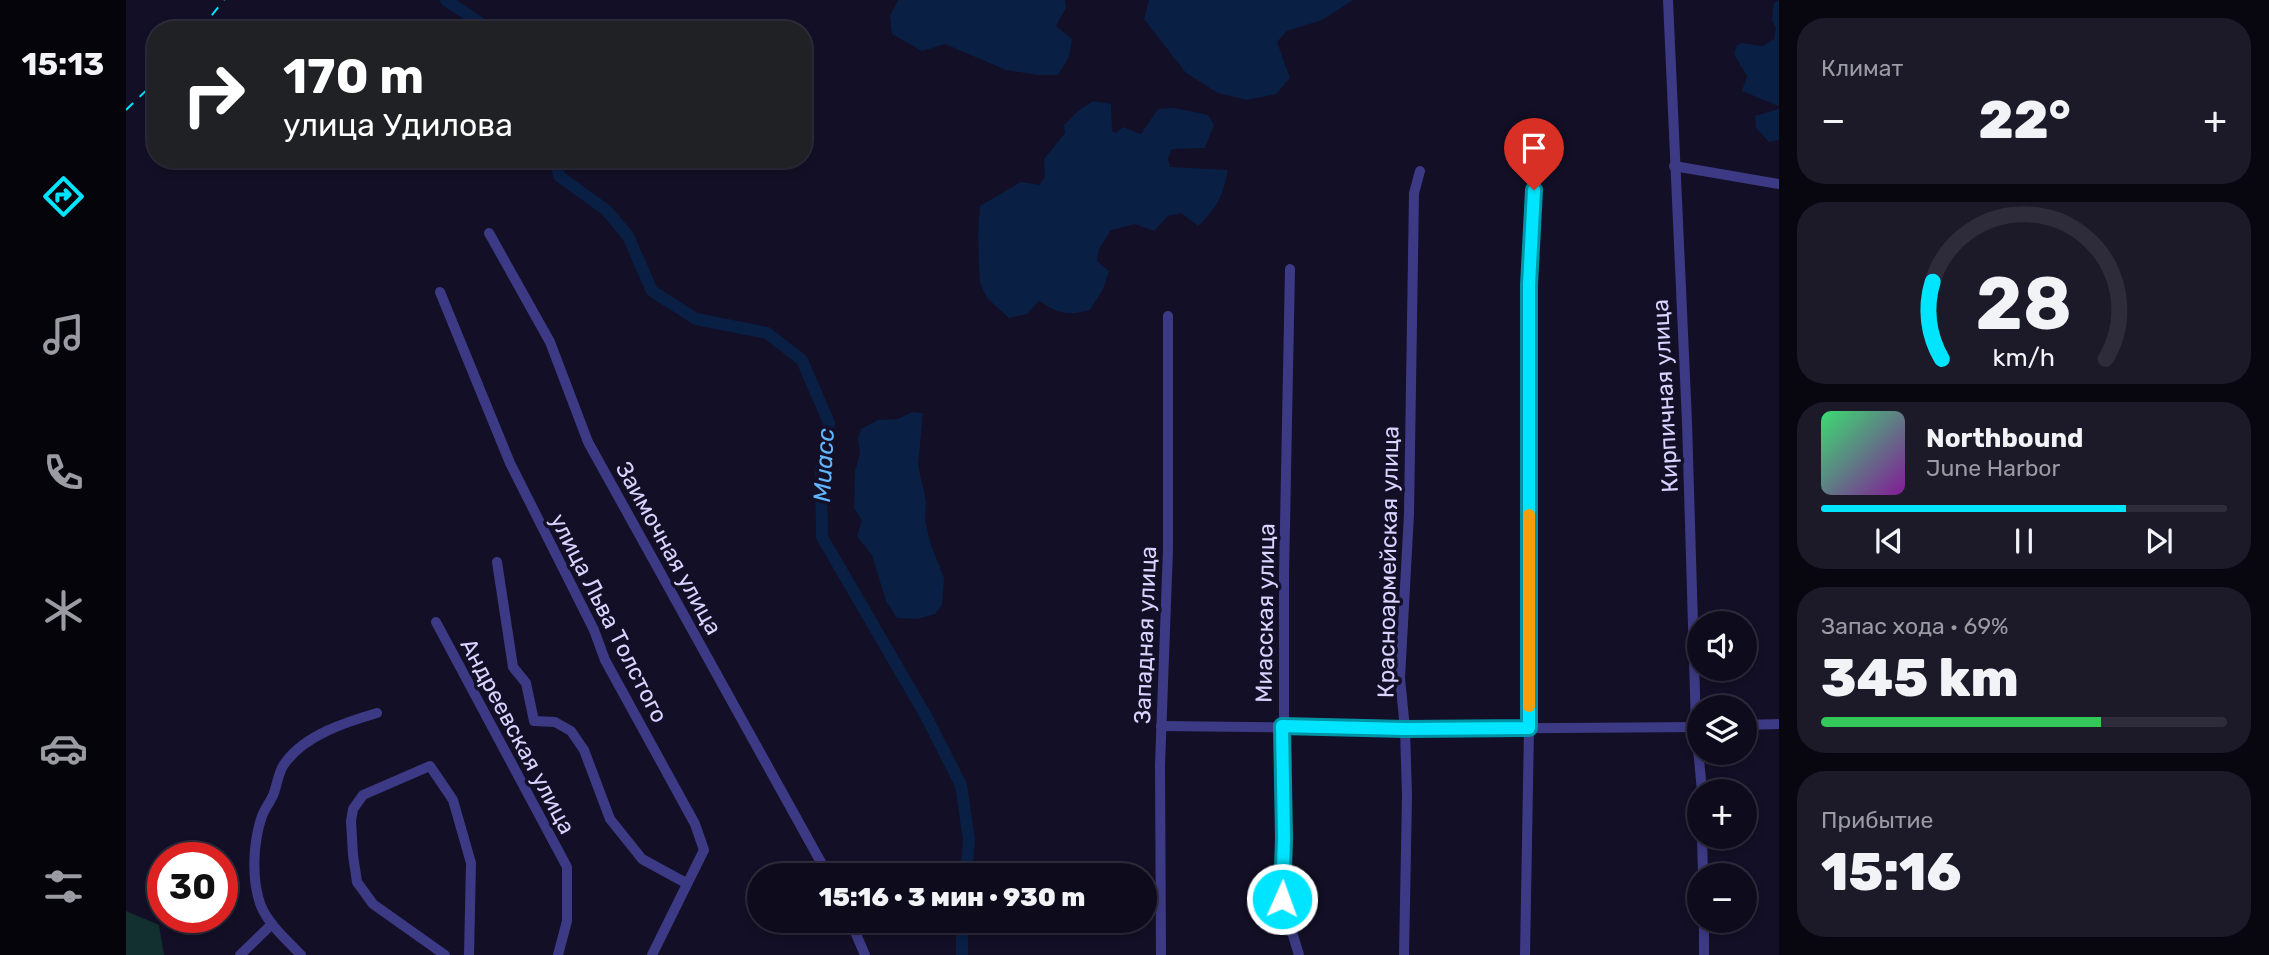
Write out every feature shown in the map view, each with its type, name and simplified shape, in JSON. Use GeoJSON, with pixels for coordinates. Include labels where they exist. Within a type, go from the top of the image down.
{"type":"FeatureCollection","features":[{"type":"Feature","properties":{"kind":"street","name":"Кирпичная улица"},"geometry":{"type":"LineString","coordinates":[[1668,0],[1697,695]]}},
{"type":"Feature","properties":{"kind":"street"},"geometry":{"type":"LineString","coordinates":[[1524,955],[1529,728],[1529,285],[1537,143]]}},
{"type":"Feature","properties":{"kind":"street"},"geometry":{"type":"LineString","coordinates":[[1674,166],[1779,184]]}},
{"type":"Feature","properties":{"kind":"street","name":"Красноармейская улица"},"geometry":{"type":"LineString","coordinates":[[1404,955],[1407,796],[1400,678],[1409,514],[1414,193],[1420,171]]}},
{"type":"Feature","properties":{"kind":"street","name":"Заимочная улица"},"geometry":{"type":"LineString","coordinates":[[489,233],[550,342],[588,442],[821,863]]}},
{"type":"Feature","properties":{"kind":"street","name":"Миасская улица"},"geometry":{"type":"LineString","coordinates":[[1290,269],[1282,726],[1282,899],[1299,955]]}},
{"type":"Feature","properties":{"kind":"street","name":"улица Льва Толстого"},"geometry":{"type":"LineString","coordinates":[[440,292],[510,463],[594,630],[605,660],[695,824],[704,850],[652,955]]}},
{"type":"Feature","properties":{"kind":"street","name":"Западная улица"},"geometry":{"type":"LineString","coordinates":[[1161,955],[1161,726],[1168,549],[1168,316]]}},
{"type":"Feature","properties":{"kind":"street"},"geometry":{"type":"LineString","coordinates":[[497,562],[513,667],[526,683],[534,721],[555,722],[571,731],[584,750],[610,819],[642,859],[686,883]]}},
{"type":"Feature","properties":{"kind":"street","name":"Андреевская улица"},"geometry":{"type":"LineString","coordinates":[[436,622],[567,867],[566,921],[558,955]]}},
{"type":"Feature","properties":{"kind":"street"},"geometry":{"type":"LineString","coordinates":[[301,955],[272,924],[261,907],[255,884],[257,834],[262,814],[273,797],[284,763],[311,740],[342,723],[377,713]]}},
{"type":"Feature","properties":{"kind":"street"},"geometry":{"type":"LineString","coordinates":[[1757,725],[1779,724]]}},
{"type":"Feature","properties":{"kind":"street"},"geometry":{"type":"LineString","coordinates":[[1161,726],[1405,729],[1687,727]]}},
{"type":"Feature","properties":{"kind":"street"},"geometry":{"type":"LineString","coordinates":[[445,955],[373,904],[357,882],[353,855],[351,821],[354,809],[363,795],[430,766],[453,800],[471,863],[469,955]]}},
{"type":"Feature","properties":{"kind":"street"},"geometry":{"type":"LineString","coordinates":[[240,955],[272,924]]}},
{"type":"Feature","properties":{"kind":"street"},"geometry":{"type":"LineString","coordinates":[[856,933],[865,955]]}},
{"type":"Feature","properties":{"kind":"street"},"geometry":{"type":"LineString","coordinates":[[1704,933],[1704,955]]}},
{"type":"Feature","properties":{"kind":"green space"},"geometry":{"type":"Polygon","coordinates":[[[126,911],[147,920],[147,933],[160,933],[164,955],[126,955],[126,911]]]}},
{"type":"Feature","properties":{"kind":"water"},"geometry":{"type":"Polygon","coordinates":[[[898,0],[1065,0],[1066,8],[1056,26],[1072,39],[1069,57],[1058,75],[1037,75],[1006,70],[945,44],[922,51],[892,34],[890,16],[898,0]]]}},
{"type":"Feature","properties":{"kind":"water"},"geometry":{"type":"Polygon","coordinates":[[[1149,0],[1353,0],[1322,20],[1287,31],[1277,42],[1290,78],[1276,94],[1247,100],[1218,93],[1186,73],[1144,19],[1149,0]]]}},
{"type":"Feature","properties":{"kind":"water"},"geometry":{"type":"Polygon","coordinates":[[[1779,0],[1779,106],[1742,91],[1747,76],[1734,54],[1737,45],[1741,43],[1763,46],[1774,39],[1774,3],[1779,0]]]}},
{"type":"Feature","properties":{"kind":"water"},"geometry":{"type":"Polygon","coordinates":[[[1093,101],[1111,104],[1112,131],[1116,133],[1123,127],[1141,134],[1158,109],[1175,108],[1208,115],[1214,125],[1205,148],[1172,149],[1168,158],[1170,167],[1228,170],[1224,187],[1215,207],[1198,226],[1181,213],[1168,216],[1154,231],[1135,224],[1111,230],[1099,249],[1097,261],[1109,271],[1103,289],[1090,310],[1063,313],[1039,301],[1027,314],[1009,318],[987,298],[980,283],[980,206],[1021,182],[1039,185],[1045,177],[1044,159],[1065,133],[1064,125],[1093,101]]]}},
{"type":"Feature","properties":{"kind":"water"},"geometry":{"type":"Polygon","coordinates":[[[1779,109],[1779,140],[1769,142],[1756,128],[1755,116],[1779,109]]]}},
{"type":"Feature","properties":{"kind":"water"},"geometry":{"type":"Polygon","coordinates":[[[912,412],[923,413],[918,465],[926,501],[925,521],[944,578],[942,605],[935,614],[917,619],[897,618],[886,601],[872,555],[857,536],[862,520],[854,508],[855,471],[860,454],[858,438],[861,429],[878,420],[898,419],[912,412]]]}},
{"type":"Feature","properties":{"kind":"waterway","name":"Миасс"},"geometry":{"type":"LineString","coordinates":[[446,0],[477,21]]}},
{"type":"Feature","properties":{"kind":"waterway","name":"Миасс"},"geometry":{"type":"LineString","coordinates":[[558,168],[559,176],[606,210],[628,236],[652,291],[696,319],[767,333],[802,360],[829,423],[821,473],[822,537],[926,716],[961,785],[969,840],[967,863]]}},
{"type":"Feature","properties":{"kind":"waterway","name":"Миасс"},"geometry":{"type":"LineString","coordinates":[[962,933],[962,955]]}},
{"type":"Feature","properties":{"kind":"railway"},"geometry":{"type":"LineString","coordinates":[[207,21],[224,0]]}},
{"type":"Feature","properties":{"kind":"railway"},"geometry":{"type":"LineString","coordinates":[[126,110],[147,90]]}},
{"type":"Feature","properties":{"kind":"slow traffic"},"geometry":{"type":"LineString","coordinates":[[1529,515],[1529,706]]}},
{"type":"Feature","properties":{"kind":"route"},"geometry":{"type":"LineString","coordinates":[[1282,899],[1282,726],[1529,728],[1529,285],[1534,190]]}}]}
